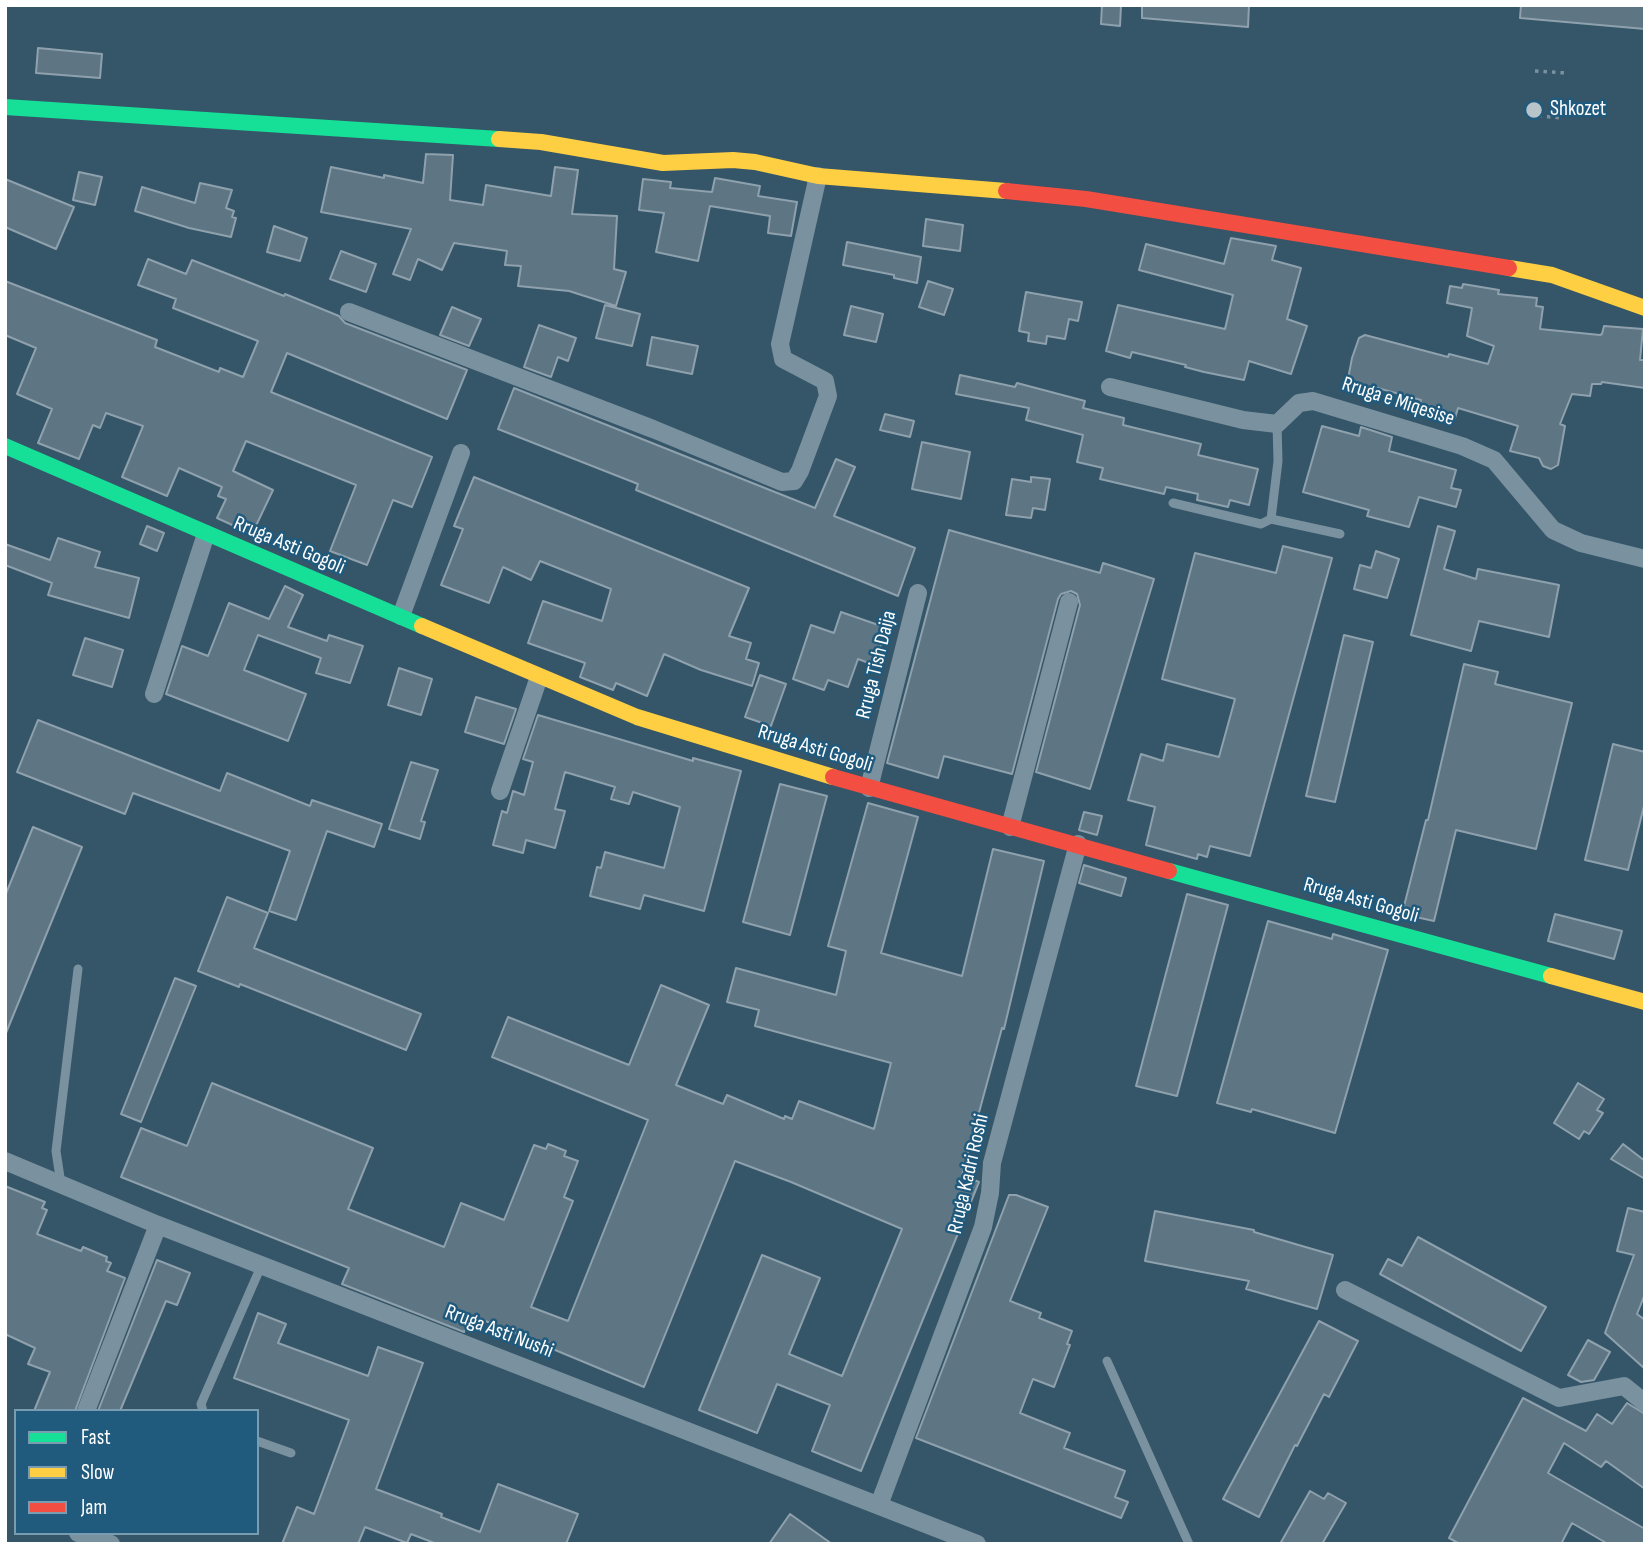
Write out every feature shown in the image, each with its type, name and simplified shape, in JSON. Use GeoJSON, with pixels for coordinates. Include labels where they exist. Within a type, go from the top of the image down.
{"type":"FeatureCollection","features":[{"type":"Feature","properties":{"kind":"street"},"geometry":{"type":"LineString","coordinates":[[5,107],[541,142],[663,163],[689,164],[733,160],[755,162],[818,176],[1086,199],[1552,275],[1645,308]]}},
{"type":"Feature","properties":{"kind":"street"},"geometry":{"type":"LineString","coordinates":[[349,312],[653,429],[782,482],[794,481],[828,396],[825,381],[783,359],[780,344],[818,176]]}},
{"type":"Feature","properties":{"kind":"street"},"geometry":{"type":"LineString","coordinates":[[1110,387],[1243,420],[1277,424]]}},
{"type":"Feature","properties":{"kind":"street","name":"Rruga e Miqesise"},"geometry":{"type":"LineString","coordinates":[[1277,424],[1299,403],[1313,401],[1484,454],[1503,468],[1553,530],[1581,543],[1645,559]]}},
{"type":"Feature","properties":{"kind":"street","name":"Rruga Asti Gogoli"},"geometry":{"type":"LineString","coordinates":[[5,446],[637,717],[869,788],[1645,1002]]}},
{"type":"Feature","properties":{"kind":"street"},"geometry":{"type":"LineString","coordinates":[[401,616],[461,453]]}},
{"type":"Feature","properties":{"kind":"street"},"geometry":{"type":"LineString","coordinates":[[154,694],[206,534]]}},
{"type":"Feature","properties":{"kind":"street","name":"Rruga Tish Daija"},"geometry":{"type":"LineString","coordinates":[[869,788],[918,593]]}},
{"type":"Feature","properties":{"kind":"street"},"geometry":{"type":"LineString","coordinates":[[1010,827],[1069,602]]}},
{"type":"Feature","properties":{"kind":"street"},"geometry":{"type":"LineString","coordinates":[[500,790],[539,677]]}},
{"type":"Feature","properties":{"kind":"street","name":"Rruga Kadri Roshi"},"geometry":{"type":"LineString","coordinates":[[878,1505],[983,1227],[990,1193],[992,1163],[1078,844]]}},
{"type":"Feature","properties":{"kind":"street","name":"Rruga Asti Nushi"},"geometry":{"type":"LineString","coordinates":[[5,1161],[158,1225],[977,1544]]}},
{"type":"Feature","properties":{"kind":"street"},"geometry":{"type":"LineString","coordinates":[[87,1409],[158,1225]]}},
{"type":"Feature","properties":{"kind":"street"},"geometry":{"type":"LineString","coordinates":[[1345,1290],[1559,1398],[1624,1386],[1645,1403]]}},
{"type":"Feature","properties":{"kind":"street"},"geometry":{"type":"LineString","coordinates":[[84,1535],[111,1544]]}},
{"type":"Feature","properties":{"kind":"lane"},"geometry":{"type":"LineString","coordinates":[[1271,519],[1278,461],[1277,424]]}},
{"type":"Feature","properties":{"kind":"lane"},"geometry":{"type":"LineString","coordinates":[[1173,503],[1261,524],[1271,519],[1340,534]]}},
{"type":"Feature","properties":{"kind":"lane"},"geometry":{"type":"LineString","coordinates":[[61,1184],[56,1151],[78,969]]}},
{"type":"Feature","properties":{"kind":"lane"},"geometry":{"type":"LineString","coordinates":[[202,1409],[201,1404],[262,1264]]}},
{"type":"Feature","properties":{"kind":"lane"},"geometry":{"type":"LineString","coordinates":[[1107,1360],[1189,1544]]}},
{"type":"Feature","properties":{"kind":"lane"},"geometry":{"type":"LineString","coordinates":[[259,1442],[291,1453]]}},
{"type":"Feature","properties":{"kind":"path"},"geometry":{"type":"LineString","coordinates":[[1535,71],[1566,73]]}},
{"type":"Feature","properties":{"kind":"path"},"geometry":{"type":"LineString","coordinates":[[1530,115],[1562,118]]}},
{"type":"Feature","properties":{"kind":"building"},"geometry":{"type":"Polygon","coordinates":[[[1102,5],[1121,5],[1120,26],[1101,24],[1102,5]]]}},
{"type":"Feature","properties":{"kind":"building"},"geometry":{"type":"Polygon","coordinates":[[[1142,5],[1249,5],[1248,27],[1142,18],[1142,5]]]}},
{"type":"Feature","properties":{"kind":"building"},"geometry":{"type":"Polygon","coordinates":[[[1521,5],[1645,5],[1645,29],[1520,18],[1521,5]]]}},
{"type":"Feature","properties":{"kind":"building"},"geometry":{"type":"Polygon","coordinates":[[[38,48],[102,54],[100,78],[36,73],[38,48]]]}},
{"type":"Feature","properties":{"kind":"building"},"geometry":{"type":"Polygon","coordinates":[[[426,154],[453,155],[450,200],[483,205],[486,185],[551,196],[555,167],[578,170],[572,214],[617,216],[614,269],[626,272],[616,306],[569,291],[518,286],[521,266],[505,265],[507,251],[454,243],[442,270],[418,259],[410,280],[393,274],[411,229],[321,212],[331,167],[423,183],[426,154]]]}},
{"type":"Feature","properties":{"kind":"building"},"geometry":{"type":"Polygon","coordinates":[[[79,172],[102,177],[95,205],[73,200],[79,172]]]}},
{"type":"Feature","properties":{"kind":"building"},"geometry":{"type":"Polygon","coordinates":[[[715,178],[760,186],[758,196],[797,202],[791,236],[768,233],[770,216],[710,206],[698,261],[656,252],[664,213],[639,210],[643,179],[671,182],[670,188],[712,192],[715,178]]]}},
{"type":"Feature","properties":{"kind":"building"},"geometry":{"type":"Polygon","coordinates":[[[5,179],[74,207],[56,249],[5,227],[5,179]]]}},
{"type":"Feature","properties":{"kind":"building"},"geometry":{"type":"Polygon","coordinates":[[[200,183],[232,190],[226,208],[234,211],[232,217],[236,218],[231,237],[189,228],[135,211],[142,187],[195,203],[200,183]]]}},
{"type":"Feature","properties":{"kind":"building"},"geometry":{"type":"Polygon","coordinates":[[[926,219],[963,225],[960,251],[923,246],[926,219]]]}},
{"type":"Feature","properties":{"kind":"building"},"geometry":{"type":"Polygon","coordinates":[[[274,226],[307,238],[300,261],[267,252],[274,226]]]}},
{"type":"Feature","properties":{"kind":"building"},"geometry":{"type":"Polygon","coordinates":[[[1231,238],[1276,246],[1272,260],[1301,268],[1287,319],[1307,326],[1291,374],[1249,361],[1244,380],[1132,352],[1130,358],[1106,351],[1118,305],[1225,329],[1233,295],[1139,270],[1146,244],[1224,264],[1231,238]]]}},
{"type":"Feature","properties":{"kind":"building"},"geometry":{"type":"Polygon","coordinates":[[[847,242],[921,257],[917,283],[894,278],[894,275],[843,265],[847,242]]]}},
{"type":"Feature","properties":{"kind":"building"},"geometry":{"type":"Polygon","coordinates":[[[341,251],[376,264],[366,292],[330,279],[341,251]]]}},
{"type":"Feature","properties":{"kind":"building"},"geometry":{"type":"Polygon","coordinates":[[[148,259],[186,274],[192,260],[284,296],[285,294],[339,316],[345,323],[467,370],[447,419],[287,353],[271,392],[432,457],[412,507],[393,500],[367,565],[330,551],[356,485],[246,441],[233,471],[273,490],[252,534],[217,518],[226,499],[218,496],[222,487],[179,468],[167,496],[122,477],[143,426],[106,413],[100,428],[93,425],[79,459],[38,443],[52,409],[17,394],[36,348],[5,335],[5,281],[157,340],[155,347],[219,372],[220,368],[243,377],[258,341],[173,308],[176,299],[138,285],[148,259]]]}},
{"type":"Feature","properties":{"kind":"building"},"geometry":{"type":"Polygon","coordinates":[[[928,281],[953,289],[944,315],[919,307],[928,281]]]}},
{"type":"Feature","properties":{"kind":"building"},"geometry":{"type":"Polygon","coordinates":[[[1463,284],[1499,290],[1498,294],[1537,298],[1536,306],[1543,307],[1540,329],[1600,335],[1604,326],[1643,329],[1640,360],[1645,360],[1645,388],[1602,382],[1592,384],[1590,396],[1572,394],[1560,424],[1565,426],[1558,465],[1551,469],[1543,466],[1539,458],[1510,451],[1518,426],[1458,408],[1455,418],[1419,408],[1421,400],[1374,387],[1373,390],[1354,385],[1352,380],[1348,379],[1359,338],[1365,335],[1448,357],[1449,354],[1488,364],[1494,346],[1467,336],[1472,308],[1447,303],[1450,286],[1462,288],[1463,284]]]}},
{"type":"Feature","properties":{"kind":"building"},"geometry":{"type":"Polygon","coordinates":[[[1026,292],[1082,302],[1078,321],[1069,319],[1065,339],[1047,336],[1046,344],[1028,341],[1029,333],[1019,331],[1026,292]]]}},
{"type":"Feature","properties":{"kind":"building"},"geometry":{"type":"Polygon","coordinates":[[[605,305],[640,314],[632,346],[596,338],[605,305]]]}},
{"type":"Feature","properties":{"kind":"building"},"geometry":{"type":"Polygon","coordinates":[[[851,306],[883,314],[876,342],[844,335],[851,306]]]}},
{"type":"Feature","properties":{"kind":"building"},"geometry":{"type":"Polygon","coordinates":[[[452,307],[481,319],[469,346],[440,335],[452,307]]]}},
{"type":"Feature","properties":{"kind":"building"},"geometry":{"type":"Polygon","coordinates":[[[539,325],[576,338],[568,361],[558,357],[551,377],[524,367],[539,325]]]}},
{"type":"Feature","properties":{"kind":"building"},"geometry":{"type":"Polygon","coordinates":[[[652,337],[698,346],[692,374],[647,365],[652,337]]]}},
{"type":"Feature","properties":{"kind":"building"},"geometry":{"type":"Polygon","coordinates":[[[960,375],[1015,387],[1017,383],[1085,401],[1083,408],[1124,418],[1123,425],[1201,444],[1198,455],[1258,469],[1249,505],[1230,500],[1228,507],[1197,500],[1198,494],[1166,487],[1164,494],[1100,479],[1103,468],[1077,462],[1083,435],[1026,420],[1029,408],[956,394],[960,375]]]}},
{"type":"Feature","properties":{"kind":"building"},"geometry":{"type":"Polygon","coordinates":[[[514,388],[815,508],[836,459],[855,467],[834,516],[915,548],[898,596],[636,490],[638,484],[498,429],[514,388]]]}},
{"type":"Feature","properties":{"kind":"building"},"geometry":{"type":"Polygon","coordinates":[[[885,414],[914,421],[910,437],[880,430],[885,414]]]}},
{"type":"Feature","properties":{"kind":"building"},"geometry":{"type":"Polygon","coordinates":[[[1322,426],[1359,436],[1361,427],[1392,437],[1389,451],[1456,470],[1451,488],[1461,490],[1456,507],[1419,497],[1409,527],[1367,516],[1369,510],[1303,492],[1322,426]]]}},
{"type":"Feature","properties":{"kind":"building"},"geometry":{"type":"Polygon","coordinates":[[[922,442],[970,452],[961,499],[912,489],[922,442]]]}},
{"type":"Feature","properties":{"kind":"building"},"geometry":{"type":"Polygon","coordinates":[[[474,477],[749,588],[729,636],[751,643],[746,659],[759,663],[752,686],[701,670],[664,654],[647,696],[616,683],[613,690],[580,677],[585,663],[528,643],[543,601],[602,621],[611,589],[540,561],[531,580],[503,567],[489,603],[441,585],[463,529],[454,526],[474,477]]]}},
{"type":"Feature","properties":{"kind":"building"},"geometry":{"type":"Polygon","coordinates":[[[1031,477],[1050,479],[1045,510],[1033,508],[1031,518],[1006,515],[1012,479],[1031,482],[1031,477]]]}},
{"type":"Feature","properties":{"kind":"building"},"geometry":{"type":"Polygon","coordinates":[[[147,526],[164,533],[157,551],[140,544],[147,526]]]}},
{"type":"Feature","properties":{"kind":"building"},"geometry":{"type":"Polygon","coordinates":[[[1438,526],[1455,531],[1444,569],[1476,579],[1478,569],[1559,585],[1549,637],[1479,621],[1471,651],[1411,635],[1438,526]]]}},
{"type":"Feature","properties":{"kind":"building"},"geometry":{"type":"Polygon","coordinates":[[[949,530],[1100,573],[1103,563],[1154,579],[1090,789],[1036,772],[1080,605],[1077,594],[1071,591],[1061,594],[1058,599],[1012,774],[944,756],[938,778],[887,763],[949,530]]]}},
{"type":"Feature","properties":{"kind":"building"},"geometry":{"type":"Polygon","coordinates":[[[58,538],[100,552],[95,567],[139,578],[129,618],[48,595],[52,583],[5,565],[5,544],[50,560],[58,538]]]}},
{"type":"Feature","properties":{"kind":"building"},"geometry":{"type":"Polygon","coordinates":[[[1283,546],[1332,558],[1250,856],[1210,846],[1207,857],[1198,854],[1197,859],[1146,845],[1155,807],[1128,800],[1141,754],[1163,761],[1167,744],[1219,757],[1235,699],[1162,679],[1195,553],[1276,573],[1283,546]]]}},
{"type":"Feature","properties":{"kind":"building"},"geometry":{"type":"Polygon","coordinates":[[[1376,551],[1399,559],[1387,598],[1354,589],[1360,565],[1371,568],[1376,551]]]}},
{"type":"Feature","properties":{"kind":"building"},"geometry":{"type":"Polygon","coordinates":[[[285,586],[303,595],[288,627],[327,641],[329,635],[363,646],[350,683],[316,673],[321,658],[258,635],[244,670],[306,694],[288,741],[166,694],[182,646],[208,656],[229,603],[269,619],[285,586]]]}},
{"type":"Feature","properties":{"kind":"building"},"geometry":{"type":"Polygon","coordinates":[[[841,612],[887,628],[874,665],[858,659],[848,687],[828,680],[824,690],[793,679],[811,625],[834,633],[841,612]]]}},
{"type":"Feature","properties":{"kind":"building"},"geometry":{"type":"Polygon","coordinates":[[[1344,635],[1373,642],[1335,802],[1306,796],[1344,635]]]}},
{"type":"Feature","properties":{"kind":"building"},"geometry":{"type":"Polygon","coordinates":[[[85,638],[123,650],[112,687],[73,675],[85,638]]]}},
{"type":"Feature","properties":{"kind":"building"},"geometry":{"type":"Polygon","coordinates":[[[1464,664],[1498,672],[1495,684],[1572,703],[1536,849],[1456,830],[1434,921],[1402,914],[1428,820],[1464,664]]]}},
{"type":"Feature","properties":{"kind":"building"},"geometry":{"type":"Polygon","coordinates":[[[399,668],[432,679],[421,715],[388,705],[399,668]]]}},
{"type":"Feature","properties":{"kind":"building"},"geometry":{"type":"Polygon","coordinates":[[[760,675],[786,684],[771,726],[745,717],[760,675]]]}},
{"type":"Feature","properties":{"kind":"building"},"geometry":{"type":"Polygon","coordinates":[[[476,697],[516,709],[504,744],[465,732],[476,697]]]}},
{"type":"Feature","properties":{"kind":"building"},"geometry":{"type":"Polygon","coordinates":[[[538,715],[693,761],[693,758],[741,771],[704,911],[644,895],[640,909],[590,896],[597,867],[601,868],[605,852],[664,868],[680,807],[633,792],[629,804],[611,799],[615,787],[565,772],[555,809],[565,811],[555,848],[526,840],[523,853],[493,845],[502,811],[507,813],[513,791],[524,795],[533,762],[523,759],[538,715]]]}},
{"type":"Feature","properties":{"kind":"building"},"geometry":{"type":"Polygon","coordinates":[[[38,720],[220,791],[227,773],[310,806],[312,800],[382,824],[374,847],[327,831],[296,920],[269,911],[290,851],[133,793],[125,814],[17,772],[38,720]]]}},
{"type":"Feature","properties":{"kind":"building"},"geometry":{"type":"Polygon","coordinates":[[[1613,744],[1645,752],[1645,802],[1628,870],[1585,860],[1613,744]]]}},
{"type":"Feature","properties":{"kind":"building"},"geometry":{"type":"Polygon","coordinates":[[[411,762],[438,770],[421,821],[425,822],[420,839],[389,829],[411,762]]]}},
{"type":"Feature","properties":{"kind":"building"},"geometry":{"type":"Polygon","coordinates":[[[780,784],[827,796],[790,935],[743,922],[780,784]]]}},
{"type":"Feature","properties":{"kind":"building"},"geometry":{"type":"Polygon","coordinates":[[[868,803],[918,817],[881,953],[962,976],[993,849],[1044,861],[1004,1029],[1002,1028],[962,1175],[979,1182],[861,1471],[812,1451],[830,1405],[777,1384],[757,1433],[699,1410],[762,1255],[820,1278],[789,1354],[842,1376],[902,1229],[791,1182],[735,1161],[644,1387],[471,1315],[464,1332],[342,1284],[349,1268],[121,1177],[141,1128],[187,1146],[212,1083],[373,1148],[348,1209],[444,1247],[461,1203],[504,1220],[534,1145],[546,1149],[548,1144],[566,1151],[564,1156],[578,1161],[564,1197],[573,1201],[531,1307],[568,1321],[648,1120],[492,1057],[508,1017],[629,1065],[661,985],[709,1005],[676,1085],[723,1104],[727,1095],[784,1119],[785,1116],[792,1119],[799,1101],[874,1129],[891,1063],[755,1026],[759,1010],[727,1002],[736,968],[836,995],[846,951],[828,946],[868,803]]]}},
{"type":"Feature","properties":{"kind":"building"},"geometry":{"type":"Polygon","coordinates":[[[1084,812],[1102,816],[1097,835],[1079,830],[1084,812]]]}},
{"type":"Feature","properties":{"kind":"building"},"geometry":{"type":"Polygon","coordinates":[[[33,827],[82,847],[6,1033],[5,896],[33,827]]]}},
{"type":"Feature","properties":{"kind":"building"},"geometry":{"type":"Polygon","coordinates":[[[1084,865],[1126,878],[1121,896],[1079,883],[1084,865]]]}},
{"type":"Feature","properties":{"kind":"building"},"geometry":{"type":"Polygon","coordinates":[[[1187,894],[1228,905],[1177,1096],[1136,1086],[1187,894]]]}},
{"type":"Feature","properties":{"kind":"building"},"geometry":{"type":"Polygon","coordinates":[[[227,897],[268,913],[254,948],[421,1014],[406,1050],[240,984],[239,987],[198,971],[227,897]]]}},
{"type":"Feature","properties":{"kind":"building"},"geometry":{"type":"Polygon","coordinates":[[[1555,914],[1622,931],[1614,959],[1548,941],[1555,914]]]}},
{"type":"Feature","properties":{"kind":"building"},"geometry":{"type":"Polygon","coordinates":[[[1268,921],[1332,939],[1333,934],[1388,950],[1335,1133],[1252,1109],[1251,1112],[1217,1103],[1268,921]]]}},
{"type":"Feature","properties":{"kind":"building"},"geometry":{"type":"Polygon","coordinates":[[[175,978],[196,986],[141,1122],[121,1114],[175,978]]]}},
{"type":"Feature","properties":{"kind":"building"},"geometry":{"type":"Polygon","coordinates":[[[1578,1083],[1604,1099],[1597,1110],[1603,1113],[1589,1134],[1584,1131],[1579,1139],[1554,1123],[1578,1083]]]}},
{"type":"Feature","properties":{"kind":"building"},"geometry":{"type":"Polygon","coordinates":[[[1623,1144],[1645,1161],[1645,1179],[1611,1159],[1623,1144]]]}},
{"type":"Feature","properties":{"kind":"building"},"geometry":{"type":"Polygon","coordinates":[[[5,1186],[45,1202],[42,1208],[47,1210],[37,1234],[81,1251],[83,1247],[107,1257],[106,1261],[111,1263],[107,1271],[125,1278],[76,1409],[35,1409],[50,1372],[28,1364],[35,1348],[5,1334],[5,1186]]]}},
{"type":"Feature","properties":{"kind":"building"},"geometry":{"type":"Polygon","coordinates":[[[1009,1195],[1048,1207],[1010,1301],[1041,1313],[1039,1318],[1072,1331],[1067,1344],[1070,1345],[1054,1387],[1033,1379],[1020,1413],[1070,1433],[1064,1448],[1125,1471],[1115,1497],[1128,1502],[1121,1518],[916,1438],[1009,1195]]]}},
{"type":"Feature","properties":{"kind":"building"},"geometry":{"type":"Polygon","coordinates":[[[1628,1208],[1645,1212],[1645,1294],[1637,1314],[1645,1320],[1645,1369],[1605,1333],[1634,1255],[1617,1251],[1628,1208]]]}},
{"type":"Feature","properties":{"kind":"building"},"geometry":{"type":"Polygon","coordinates":[[[1155,1211],[1254,1230],[1333,1255],[1317,1309],[1246,1289],[1249,1281],[1145,1261],[1155,1211]]]}},
{"type":"Feature","properties":{"kind":"building"},"geometry":{"type":"Polygon","coordinates":[[[1418,1237],[1546,1307],[1521,1351],[1380,1274],[1388,1259],[1402,1266],[1418,1237]]]}},
{"type":"Feature","properties":{"kind":"building"},"geometry":{"type":"Polygon","coordinates":[[[157,1260],[190,1273],[177,1305],[166,1301],[121,1409],[99,1409],[157,1260]]]}},
{"type":"Feature","properties":{"kind":"building"},"geometry":{"type":"Polygon","coordinates":[[[258,1313],[286,1324],[278,1343],[368,1376],[378,1347],[423,1363],[376,1489],[442,1514],[441,1517],[480,1532],[498,1484],[578,1514],[566,1544],[437,1544],[411,1534],[407,1543],[365,1527],[358,1544],[282,1544],[297,1507],[314,1514],[349,1420],[234,1378],[258,1313]]]}},
{"type":"Feature","properties":{"kind":"building"},"geometry":{"type":"Polygon","coordinates":[[[1319,1321],[1358,1341],[1329,1397],[1324,1394],[1297,1446],[1295,1445],[1259,1517],[1223,1499],[1319,1321]]]}},
{"type":"Feature","properties":{"kind":"building"},"geometry":{"type":"Polygon","coordinates":[[[1588,1340],[1610,1352],[1594,1380],[1581,1382],[1568,1375],[1588,1340]]]}},
{"type":"Feature","properties":{"kind":"building"},"geometry":{"type":"Polygon","coordinates":[[[1523,1398],[1586,1431],[1597,1414],[1612,1424],[1627,1403],[1645,1414],[1645,1489],[1606,1461],[1601,1467],[1564,1443],[1548,1473],[1645,1529],[1645,1544],[1608,1544],[1572,1523],[1561,1544],[1460,1544],[1449,1538],[1523,1398]]]}},
{"type":"Feature","properties":{"kind":"building"},"geometry":{"type":"Polygon","coordinates":[[[1310,1491],[1324,1499],[1328,1493],[1346,1503],[1322,1544],[1280,1544],[1310,1491]]]}},
{"type":"Feature","properties":{"kind":"building"},"geometry":{"type":"Polygon","coordinates":[[[790,1514],[832,1544],[769,1544],[790,1514]]]}},
{"type":"Feature","properties":{"kind":"traffic: fast"},"geometry":{"type":"LineString","coordinates":[[5,107],[499,139]]}},
{"type":"Feature","properties":{"kind":"traffic: fast"},"geometry":{"type":"LineString","coordinates":[[5,446],[422,626]]}},
{"type":"Feature","properties":{"kind":"traffic: fast"},"geometry":{"type":"LineString","coordinates":[[1169,871],[1551,976]]}},
{"type":"Feature","properties":{"kind":"traffic: slow"},"geometry":{"type":"LineString","coordinates":[[499,139],[541,142],[663,163],[733,160],[755,162],[818,176],[1006,191]]}},
{"type":"Feature","properties":{"kind":"traffic: slow"},"geometry":{"type":"LineString","coordinates":[[1509,268],[1552,275],[1645,308]]}},
{"type":"Feature","properties":{"kind":"traffic: slow"},"geometry":{"type":"LineString","coordinates":[[422,626],[637,717],[833,777]]}},
{"type":"Feature","properties":{"kind":"traffic: slow"},"geometry":{"type":"LineString","coordinates":[[1551,976],[1645,1002]]}},
{"type":"Feature","properties":{"kind":"traffic: jam"},"geometry":{"type":"LineString","coordinates":[[1006,191],[1086,199],[1509,268]]}},
{"type":"Feature","properties":{"kind":"traffic: jam"},"geometry":{"type":"LineString","coordinates":[[833,777],[1169,871]]}},
{"type":"Feature","properties":{"kind":"place","name":"Shkozet"},"geometry":{"type":"Point","coordinates":[1534,110]}}]}
